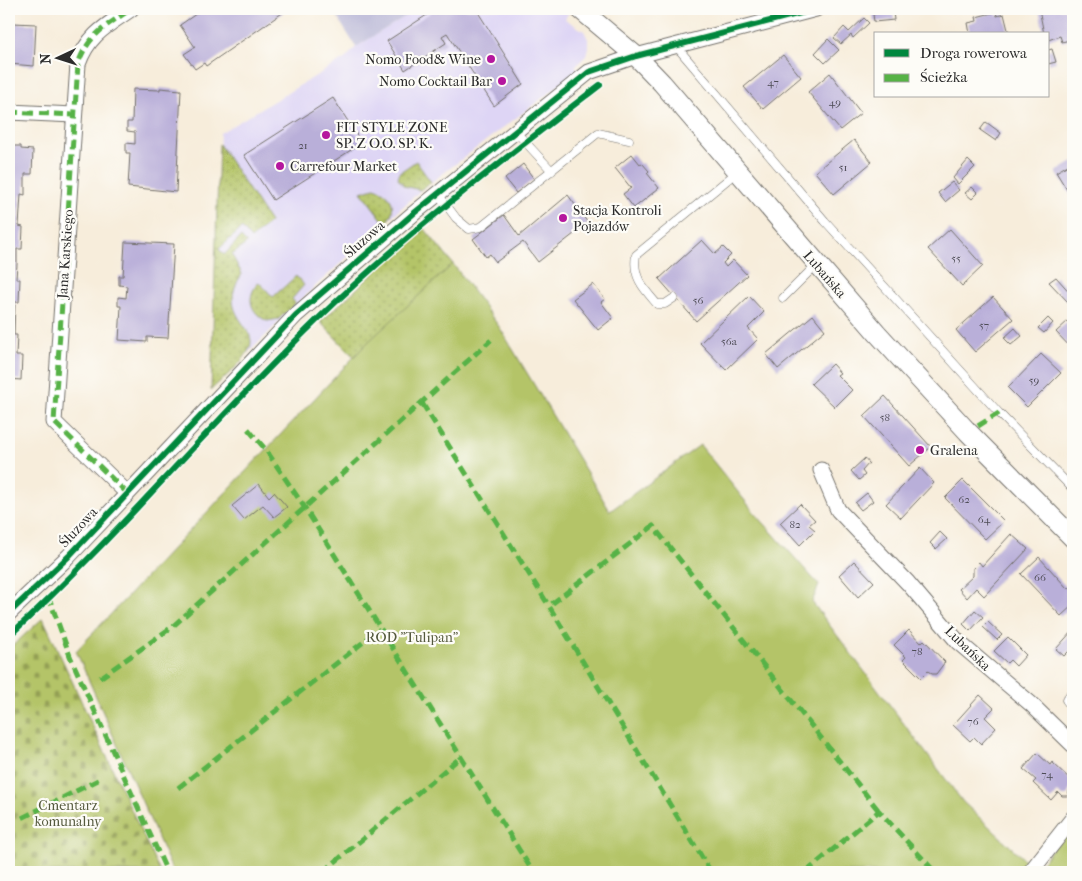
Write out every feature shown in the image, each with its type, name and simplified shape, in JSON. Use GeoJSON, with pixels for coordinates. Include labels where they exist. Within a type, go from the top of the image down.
{"type":"FeatureCollection","features":[{"type":"Feature","properties":{"kind":"street","name":"Jana Karskiego"},"geometry":{"type":"LineString","coordinates":[[127,493],[54,422],[78,64],[83,49],[93,36],[131,9]]}},
{"type":"Feature","properties":{"kind":"street","name":"Lubańska"},"geometry":{"type":"LineString","coordinates":[[580,9],[636,56],[817,264],[968,432],[1073,538]]}},
{"type":"Feature","properties":{"kind":"street","name":"Śluzowa"},"geometry":{"type":"LineString","coordinates":[[9,613],[68,556],[296,315],[438,194],[589,72],[636,56],[816,9]]}},
{"type":"Feature","properties":{"kind":"street"},"geometry":{"type":"LineString","coordinates":[[9,112],[74,116]]}},
{"type":"Feature","properties":{"kind":"street","name":"Lubańska"},"geometry":{"type":"LineString","coordinates":[[821,470],[838,510],[908,583],[958,642],[1031,704],[1073,746]]}},
{"type":"Feature","properties":{"kind":"street"},"geometry":{"type":"LineString","coordinates":[[1031,871],[1073,818]]}},
{"type":"Feature","properties":{"kind":"lane"},"geometry":{"type":"LineString","coordinates":[[676,46],[825,221],[993,406],[1073,489]]}},
{"type":"Feature","properties":{"kind":"lane"},"geometry":{"type":"LineString","coordinates":[[516,132],[552,171]]}},
{"type":"Feature","properties":{"kind":"lane"},"geometry":{"type":"LineString","coordinates":[[438,194],[456,218],[469,229],[481,227],[598,133],[629,140]]}},
{"type":"Feature","properties":{"kind":"lane"},"geometry":{"type":"LineString","coordinates":[[674,298],[665,304],[657,304],[640,284],[635,274],[636,255],[737,172]]}},
{"type":"Feature","properties":{"kind":"lane"},"geometry":{"type":"LineString","coordinates":[[783,298],[817,264]]}},
{"type":"Feature","properties":{"kind":"lane"},"geometry":{"type":"LineString","coordinates":[[1073,690],[1066,700],[1073,709]]}},
{"type":"Feature","properties":{"kind":"shaded area"},"geometry":{"type":"Polygon","coordinates":[[[332,9],[417,9],[356,47],[332,9]]]}},
{"type":"Feature","properties":{"kind":"shaded area"},"geometry":{"type":"Polygon","coordinates":[[[417,9],[563,9],[569,12],[565,19],[584,31],[588,39],[586,56],[575,66],[579,70],[420,191],[310,291],[211,390],[220,133],[346,58],[356,47],[417,9]]]}},
{"type":"Feature","properties":{"kind":"green space"},"geometry":{"type":"Polygon","coordinates":[[[219,144],[270,222],[251,239],[242,228],[219,249],[224,255],[241,237],[247,243],[232,255],[242,274],[235,288],[233,299],[239,318],[251,339],[250,347],[243,359],[211,390],[219,144]]]}},
{"type":"Feature","properties":{"kind":"green space"},"geometry":{"type":"Polygon","coordinates":[[[416,161],[431,182],[420,190],[404,186],[398,178],[400,172],[416,161]]]}},
{"type":"Feature","properties":{"kind":"green space"},"geometry":{"type":"Polygon","coordinates":[[[374,188],[385,193],[392,202],[392,213],[385,223],[361,192],[374,188]]]}},
{"type":"Feature","properties":{"kind":"green space"},"geometry":{"type":"Polygon","coordinates":[[[424,228],[453,264],[354,357],[320,322],[424,228]]]}},
{"type":"Feature","properties":{"kind":"green space","name":"ROD \"Tulipan\""},"geometry":{"type":"Polygon","coordinates":[[[453,264],[500,328],[610,511],[700,445],[754,512],[819,585],[812,602],[963,802],[1028,863],[1019,872],[173,872],[76,651],[367,343],[453,264]]]}},
{"type":"Feature","properties":{"kind":"green space"},"geometry":{"type":"Polygon","coordinates":[[[296,276],[304,285],[292,299],[296,303],[279,319],[267,321],[256,313],[251,303],[251,298],[259,282],[273,297],[296,276]]]}},
{"type":"Feature","properties":{"kind":"green space","name":"Cmentarz komunalny"},"geometry":{"type":"Polygon","coordinates":[[[43,618],[160,872],[9,872],[9,649],[43,618]]]}},
{"type":"Feature","properties":{"kind":"green space"},"geometry":{"type":"Polygon","coordinates":[[[1073,821],[1073,872],[1035,872],[1073,821]]]}},
{"type":"Feature","properties":{"kind":"building"},"geometry":{"type":"Polygon","coordinates":[[[203,9],[288,9],[206,66],[204,63],[195,69],[184,54],[195,47],[180,25],[203,9]]]}},
{"type":"Feature","properties":{"kind":"building"},"geometry":{"type":"Polygon","coordinates":[[[436,9],[476,9],[523,84],[494,106],[447,33],[442,36],[446,43],[405,70],[387,41],[436,9]]]}},
{"type":"Feature","properties":{"kind":"building"},"geometry":{"type":"Polygon","coordinates":[[[1039,9],[1073,9],[1073,39],[1062,42],[1060,36],[1050,39],[1050,32],[1044,32],[1039,9]]]}},
{"type":"Feature","properties":{"kind":"building"},"geometry":{"type":"Polygon","coordinates":[[[893,12],[894,20],[874,22],[873,14],[893,12]]]}},
{"type":"Feature","properties":{"kind":"building"},"geometry":{"type":"Polygon","coordinates":[[[996,12],[997,16],[1004,14],[1008,32],[970,32],[968,23],[977,21],[976,17],[996,12]]]}},
{"type":"Feature","properties":{"kind":"building"},"geometry":{"type":"Polygon","coordinates":[[[864,18],[869,23],[853,38],[851,35],[841,44],[834,38],[844,27],[849,32],[864,18]]]}},
{"type":"Feature","properties":{"kind":"building"},"geometry":{"type":"Polygon","coordinates":[[[9,24],[36,24],[34,66],[9,64],[9,24]]]}},
{"type":"Feature","properties":{"kind":"building"},"geometry":{"type":"Polygon","coordinates":[[[828,39],[839,50],[825,63],[815,53],[828,39]]]}},
{"type":"Feature","properties":{"kind":"building"},"geometry":{"type":"Polygon","coordinates":[[[1052,49],[1056,62],[1050,64],[1050,50],[1052,49]]]}},
{"type":"Feature","properties":{"kind":"building"},"geometry":{"type":"Polygon","coordinates":[[[783,55],[801,77],[763,109],[744,87],[783,55]]]}},
{"type":"Feature","properties":{"kind":"building"},"geometry":{"type":"Polygon","coordinates":[[[830,73],[861,113],[840,130],[808,92],[830,73]]]}},
{"type":"Feature","properties":{"kind":"building"},"geometry":{"type":"Polygon","coordinates":[[[160,88],[181,90],[176,192],[128,187],[130,153],[126,153],[126,143],[135,144],[135,132],[127,131],[127,122],[132,122],[133,89],[160,90],[160,88]]]}},
{"type":"Feature","properties":{"kind":"building"},"geometry":{"type":"Polygon","coordinates":[[[333,98],[362,143],[273,200],[244,155],[333,98]]]}},
{"type":"Feature","properties":{"kind":"building"},"geometry":{"type":"Polygon","coordinates":[[[986,122],[1001,133],[996,141],[980,130],[986,122]]]}},
{"type":"Feature","properties":{"kind":"building"},"geometry":{"type":"Polygon","coordinates":[[[854,140],[872,162],[834,194],[815,172],[854,140]]]}},
{"type":"Feature","properties":{"kind":"building"},"geometry":{"type":"Polygon","coordinates":[[[11,146],[21,146],[21,149],[33,150],[32,174],[25,174],[25,195],[21,194],[19,226],[23,227],[22,249],[17,249],[16,279],[20,279],[19,302],[15,302],[14,335],[17,335],[16,356],[22,356],[21,380],[9,379],[9,148],[11,146]]]}},
{"type":"Feature","properties":{"kind":"building"},"geometry":{"type":"Polygon","coordinates":[[[632,154],[649,171],[647,173],[659,188],[634,208],[623,194],[631,188],[615,168],[632,154]]]}},
{"type":"Feature","properties":{"kind":"building"},"geometry":{"type":"Polygon","coordinates":[[[968,160],[975,167],[958,184],[953,178],[968,160]]]}},
{"type":"Feature","properties":{"kind":"building"},"geometry":{"type":"Polygon","coordinates":[[[1073,162],[1073,197],[1072,198],[1056,172],[1073,162]]]}},
{"type":"Feature","properties":{"kind":"building"},"geometry":{"type":"Polygon","coordinates":[[[523,164],[534,179],[516,193],[505,179],[523,164]]]}},
{"type":"Feature","properties":{"kind":"building"},"geometry":{"type":"Polygon","coordinates":[[[952,182],[959,190],[945,202],[938,193],[952,182]]]}},
{"type":"Feature","properties":{"kind":"building"},"geometry":{"type":"Polygon","coordinates":[[[972,187],[978,193],[972,199],[965,193],[972,187]]]}},
{"type":"Feature","properties":{"kind":"building"},"geometry":{"type":"Polygon","coordinates":[[[568,195],[588,223],[538,262],[523,242],[496,262],[490,254],[486,257],[473,239],[504,215],[519,236],[568,195]]]}},
{"type":"Feature","properties":{"kind":"building"},"geometry":{"type":"Polygon","coordinates":[[[950,229],[983,266],[962,286],[928,249],[950,229]]]}},
{"type":"Feature","properties":{"kind":"building"},"geometry":{"type":"Polygon","coordinates":[[[702,240],[715,254],[723,247],[731,255],[723,263],[726,267],[733,260],[747,275],[696,321],[659,279],[702,240]]]}},
{"type":"Feature","properties":{"kind":"building"},"geometry":{"type":"Polygon","coordinates":[[[125,242],[174,244],[168,338],[147,337],[147,342],[119,340],[121,306],[118,306],[118,297],[126,298],[127,286],[119,285],[119,276],[123,276],[125,242]]]}},
{"type":"Feature","properties":{"kind":"building"},"geometry":{"type":"Polygon","coordinates":[[[1056,277],[1073,296],[1073,300],[1069,303],[1049,282],[1056,277]]]}},
{"type":"Feature","properties":{"kind":"building"},"geometry":{"type":"Polygon","coordinates":[[[593,284],[605,299],[601,302],[613,318],[598,330],[573,299],[593,284]]]}},
{"type":"Feature","properties":{"kind":"building"},"geometry":{"type":"Polygon","coordinates":[[[749,296],[764,312],[748,328],[758,339],[726,370],[700,343],[749,296]]]}},
{"type":"Feature","properties":{"kind":"building"},"geometry":{"type":"Polygon","coordinates":[[[993,297],[1013,319],[975,352],[956,330],[993,297]]]}},
{"type":"Feature","properties":{"kind":"building"},"geometry":{"type":"Polygon","coordinates":[[[813,315],[825,330],[778,369],[766,354],[813,315]]]}},
{"type":"Feature","properties":{"kind":"building"},"geometry":{"type":"Polygon","coordinates":[[[1048,318],[1053,323],[1044,333],[1038,328],[1048,318]]]}},
{"type":"Feature","properties":{"kind":"building"},"geometry":{"type":"Polygon","coordinates":[[[1069,320],[1073,324],[1073,350],[1056,332],[1069,320]]]}},
{"type":"Feature","properties":{"kind":"building"},"geometry":{"type":"Polygon","coordinates":[[[1015,328],[1022,336],[1011,345],[1004,338],[1015,328]]]}},
{"type":"Feature","properties":{"kind":"building"},"geometry":{"type":"Polygon","coordinates":[[[1041,354],[1061,373],[1027,407],[1008,388],[1041,354]]]}},
{"type":"Feature","properties":{"kind":"building"},"geometry":{"type":"Polygon","coordinates":[[[832,364],[840,373],[837,375],[852,390],[835,407],[811,384],[832,364]]]}},
{"type":"Feature","properties":{"kind":"building"},"geometry":{"type":"Polygon","coordinates":[[[885,396],[931,447],[909,466],[864,416],[885,396]]]}},
{"type":"Feature","properties":{"kind":"building"},"geometry":{"type":"Polygon","coordinates":[[[865,458],[869,463],[862,471],[865,475],[859,480],[851,471],[865,458]]]}},
{"type":"Feature","properties":{"kind":"building"},"geometry":{"type":"Polygon","coordinates":[[[920,468],[934,483],[901,518],[886,504],[920,468]]]}},
{"type":"Feature","properties":{"kind":"building"},"geometry":{"type":"Polygon","coordinates":[[[963,480],[1004,521],[985,539],[945,498],[963,480]]]}},
{"type":"Feature","properties":{"kind":"building"},"geometry":{"type":"Polygon","coordinates":[[[259,484],[269,497],[274,492],[287,507],[274,517],[263,505],[244,520],[232,506],[259,484]]]}},
{"type":"Feature","properties":{"kind":"building"},"geometry":{"type":"Polygon","coordinates":[[[867,493],[873,501],[861,510],[855,503],[867,493]]]}},
{"type":"Feature","properties":{"kind":"building"},"geometry":{"type":"Polygon","coordinates":[[[800,504],[815,520],[809,525],[815,530],[800,545],[780,523],[800,504]]]}},
{"type":"Feature","properties":{"kind":"building"},"geometry":{"type":"Polygon","coordinates":[[[940,532],[947,539],[936,549],[930,543],[940,532]]]}},
{"type":"Feature","properties":{"kind":"building"},"geometry":{"type":"Polygon","coordinates":[[[1011,534],[1028,549],[984,596],[976,588],[967,598],[959,589],[973,576],[973,568],[979,562],[982,566],[1011,534]]]}},
{"type":"Feature","properties":{"kind":"building"},"geometry":{"type":"Polygon","coordinates":[[[1039,557],[1067,588],[1069,587],[1073,592],[1073,605],[1061,616],[1021,574],[1039,557]]]}},
{"type":"Feature","properties":{"kind":"building"},"geometry":{"type":"Polygon","coordinates":[[[854,561],[874,582],[858,597],[839,575],[854,561]]]}},
{"type":"Feature","properties":{"kind":"building"},"geometry":{"type":"Polygon","coordinates":[[[975,610],[983,617],[970,631],[963,624],[975,610]]]}},
{"type":"Feature","properties":{"kind":"building"},"geometry":{"type":"Polygon","coordinates":[[[988,622],[1002,635],[997,640],[983,627],[988,622]]]}},
{"type":"Feature","properties":{"kind":"building"},"geometry":{"type":"Polygon","coordinates":[[[909,630],[921,643],[924,640],[945,662],[936,674],[928,671],[921,678],[903,660],[906,657],[894,645],[909,630]]]}},
{"type":"Feature","properties":{"kind":"building"},"geometry":{"type":"Polygon","coordinates":[[[1073,630],[1073,647],[1064,656],[1056,649],[1073,630]]]}},
{"type":"Feature","properties":{"kind":"building"},"geometry":{"type":"Polygon","coordinates":[[[1008,637],[1026,655],[1016,666],[1010,660],[1007,663],[994,651],[1008,637]]]}},
{"type":"Feature","properties":{"kind":"building"},"geometry":{"type":"Polygon","coordinates":[[[980,695],[994,708],[985,717],[996,728],[981,744],[974,737],[970,741],[953,725],[980,695]]]}},
{"type":"Feature","properties":{"kind":"building"},"geometry":{"type":"Polygon","coordinates":[[[1037,753],[1050,765],[1052,762],[1073,782],[1067,796],[1062,796],[1058,792],[1051,800],[1033,783],[1036,780],[1023,769],[1037,753]]]}},
{"type":"Feature","properties":{"kind":"marked path"},"geometry":{"type":"LineString","coordinates":[[127,493],[54,422],[78,64],[82,54],[93,38],[106,26],[131,9]]}},
{"type":"Feature","properties":{"kind":"marked path"},"geometry":{"type":"LineString","coordinates":[[9,112],[74,115]]}},
{"type":"Feature","properties":{"kind":"marked path"},"geometry":{"type":"LineString","coordinates":[[100,678],[172,627],[491,340]]}},
{"type":"Feature","properties":{"kind":"marked path"},"geometry":{"type":"LineString","coordinates":[[422,403],[549,606]]}},
{"type":"Feature","properties":{"kind":"marked path"},"geometry":{"type":"LineString","coordinates":[[978,426],[999,413]]}},
{"type":"Feature","properties":{"kind":"marked path"},"geometry":{"type":"LineString","coordinates":[[248,429],[266,450],[305,508],[533,872]]}},
{"type":"Feature","properties":{"kind":"marked path"},"geometry":{"type":"LineString","coordinates":[[711,872],[549,606],[653,526],[879,811]]}},
{"type":"Feature","properties":{"kind":"marked path"},"geometry":{"type":"LineString","coordinates":[[48,595],[70,656],[167,872]]}},
{"type":"Feature","properties":{"kind":"marked path"},"geometry":{"type":"LineString","coordinates":[[178,788],[380,629]]}},
{"type":"Feature","properties":{"kind":"marked path"},"geometry":{"type":"LineString","coordinates":[[323,872],[462,756]]}},
{"type":"Feature","properties":{"kind":"marked path"},"geometry":{"type":"LineString","coordinates":[[22,818],[102,778]]}},
{"type":"Feature","properties":{"kind":"marked path"},"geometry":{"type":"LineString","coordinates":[[806,872],[879,811],[935,872]]}},
{"type":"Feature","properties":{"kind":"cycle path"},"geometry":{"type":"LineString","coordinates":[[9,613],[69,556],[296,315],[413,214],[589,72],[636,56],[816,9]]}},
{"type":"Feature","properties":{"kind":"cycle path"},"geometry":{"type":"LineString","coordinates":[[9,636],[128,518],[281,355],[354,285],[457,197],[600,85]]}},
{"type":"Feature","properties":{"kind":"place","name":"Nomo Food& Wine"},"geometry":{"type":"Point","coordinates":[491,59]}},
{"type":"Feature","properties":{"kind":"place","name":"Nomo Cocktail Bar"},"geometry":{"type":"Point","coordinates":[502,81]}},
{"type":"Feature","properties":{"kind":"place","name":"FIT STYLE ZONE SP. Z O.O. SP. K."},"geometry":{"type":"Point","coordinates":[326,135]}},
{"type":"Feature","properties":{"kind":"place","name":"Carrefour Market"},"geometry":{"type":"Point","coordinates":[280,166]}},
{"type":"Feature","properties":{"kind":"place","name":"Stacja Kontroli Pojazdów"},"geometry":{"type":"Point","coordinates":[563,218]}},
{"type":"Feature","properties":{"kind":"place","name":"Gralena"},"geometry":{"type":"Point","coordinates":[920,450]}}]}
